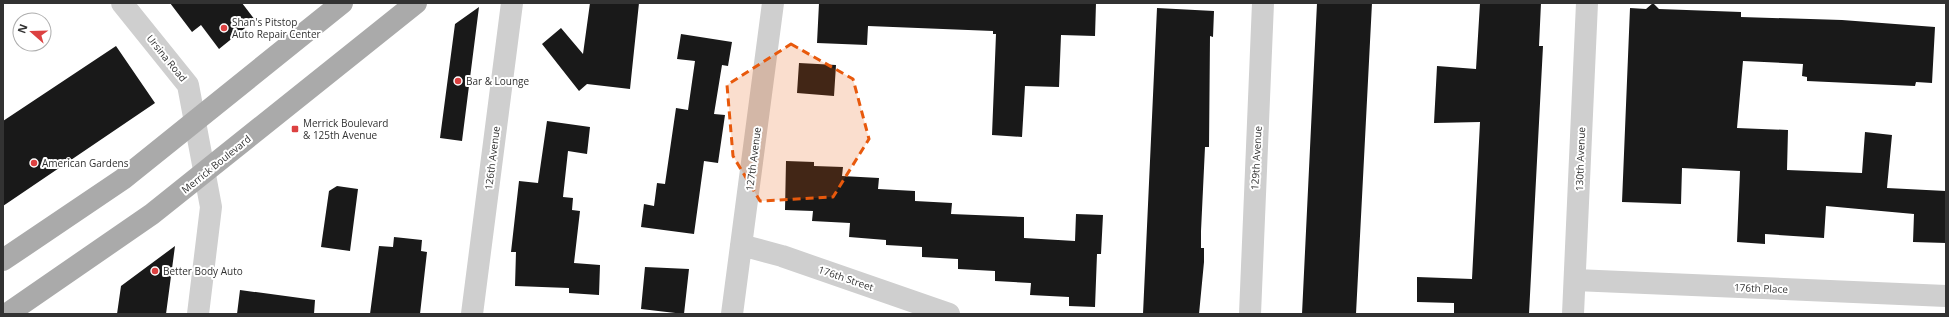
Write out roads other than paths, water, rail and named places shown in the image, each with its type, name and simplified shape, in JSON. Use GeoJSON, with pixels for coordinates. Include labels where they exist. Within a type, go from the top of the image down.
{"type":"FeatureCollection","features":[{"type":"Feature","properties":{"kind":"main road"},"geometry":{"type":"LineString","coordinates":[[3,260],[123,178],[342,3]]}},
{"type":"Feature","properties":{"kind":"main road","name":"Merrick Boulevard"},"geometry":{"type":"LineString","coordinates":[[7,314],[152,214],[416,3]]}},
{"type":"Feature","properties":{"kind":"street","name":"Ursina Road"},"geometry":{"type":"LineString","coordinates":[[122,3],[188,84],[211,207],[198,314]]}},
{"type":"Feature","properties":{"kind":"street","name":"126th Avenue"},"geometry":{"type":"LineString","coordinates":[[472,314],[512,3]]}},
{"type":"Feature","properties":{"kind":"street","name":"127th Avenue"},"geometry":{"type":"LineString","coordinates":[[732,314],[773,3]]}},
{"type":"Feature","properties":{"kind":"street","name":"129th Avenue"},"geometry":{"type":"LineString","coordinates":[[1250,314],[1263,3]]}},
{"type":"Feature","properties":{"kind":"street","name":"130th Avenue"},"geometry":{"type":"LineString","coordinates":[[1573,314],[1587,3]]}},
{"type":"Feature","properties":{"kind":"street","name":"176th Street"},"geometry":{"type":"LineString","coordinates":[[742,245],[782,256],[949,314]]}},
{"type":"Feature","properties":{"kind":"street","name":"176th Place"},"geometry":{"type":"LineString","coordinates":[[1575,280],[1946,296]]}},
{"type":"Feature","properties":{"kind":"place","name":"Shan's Pitstop Auto Repair Center"},"geometry":{"type":"Point","coordinates":[224,28]}},
{"type":"Feature","properties":{"kind":"place","name":"Bar & Lounge"},"geometry":{"type":"Point","coordinates":[458,81]}},
{"type":"Feature","properties":{"kind":"place","name":"Merrick Boulevard & 125th Avenue"},"geometry":{"type":"Point","coordinates":[295,129]}},
{"type":"Feature","properties":{"kind":"place","name":"American Gardens"},"geometry":{"type":"Point","coordinates":[34,163]}},
{"type":"Feature","properties":{"kind":"place","name":"Better Body Auto"},"geometry":{"type":"Point","coordinates":[155,271]}}]}
